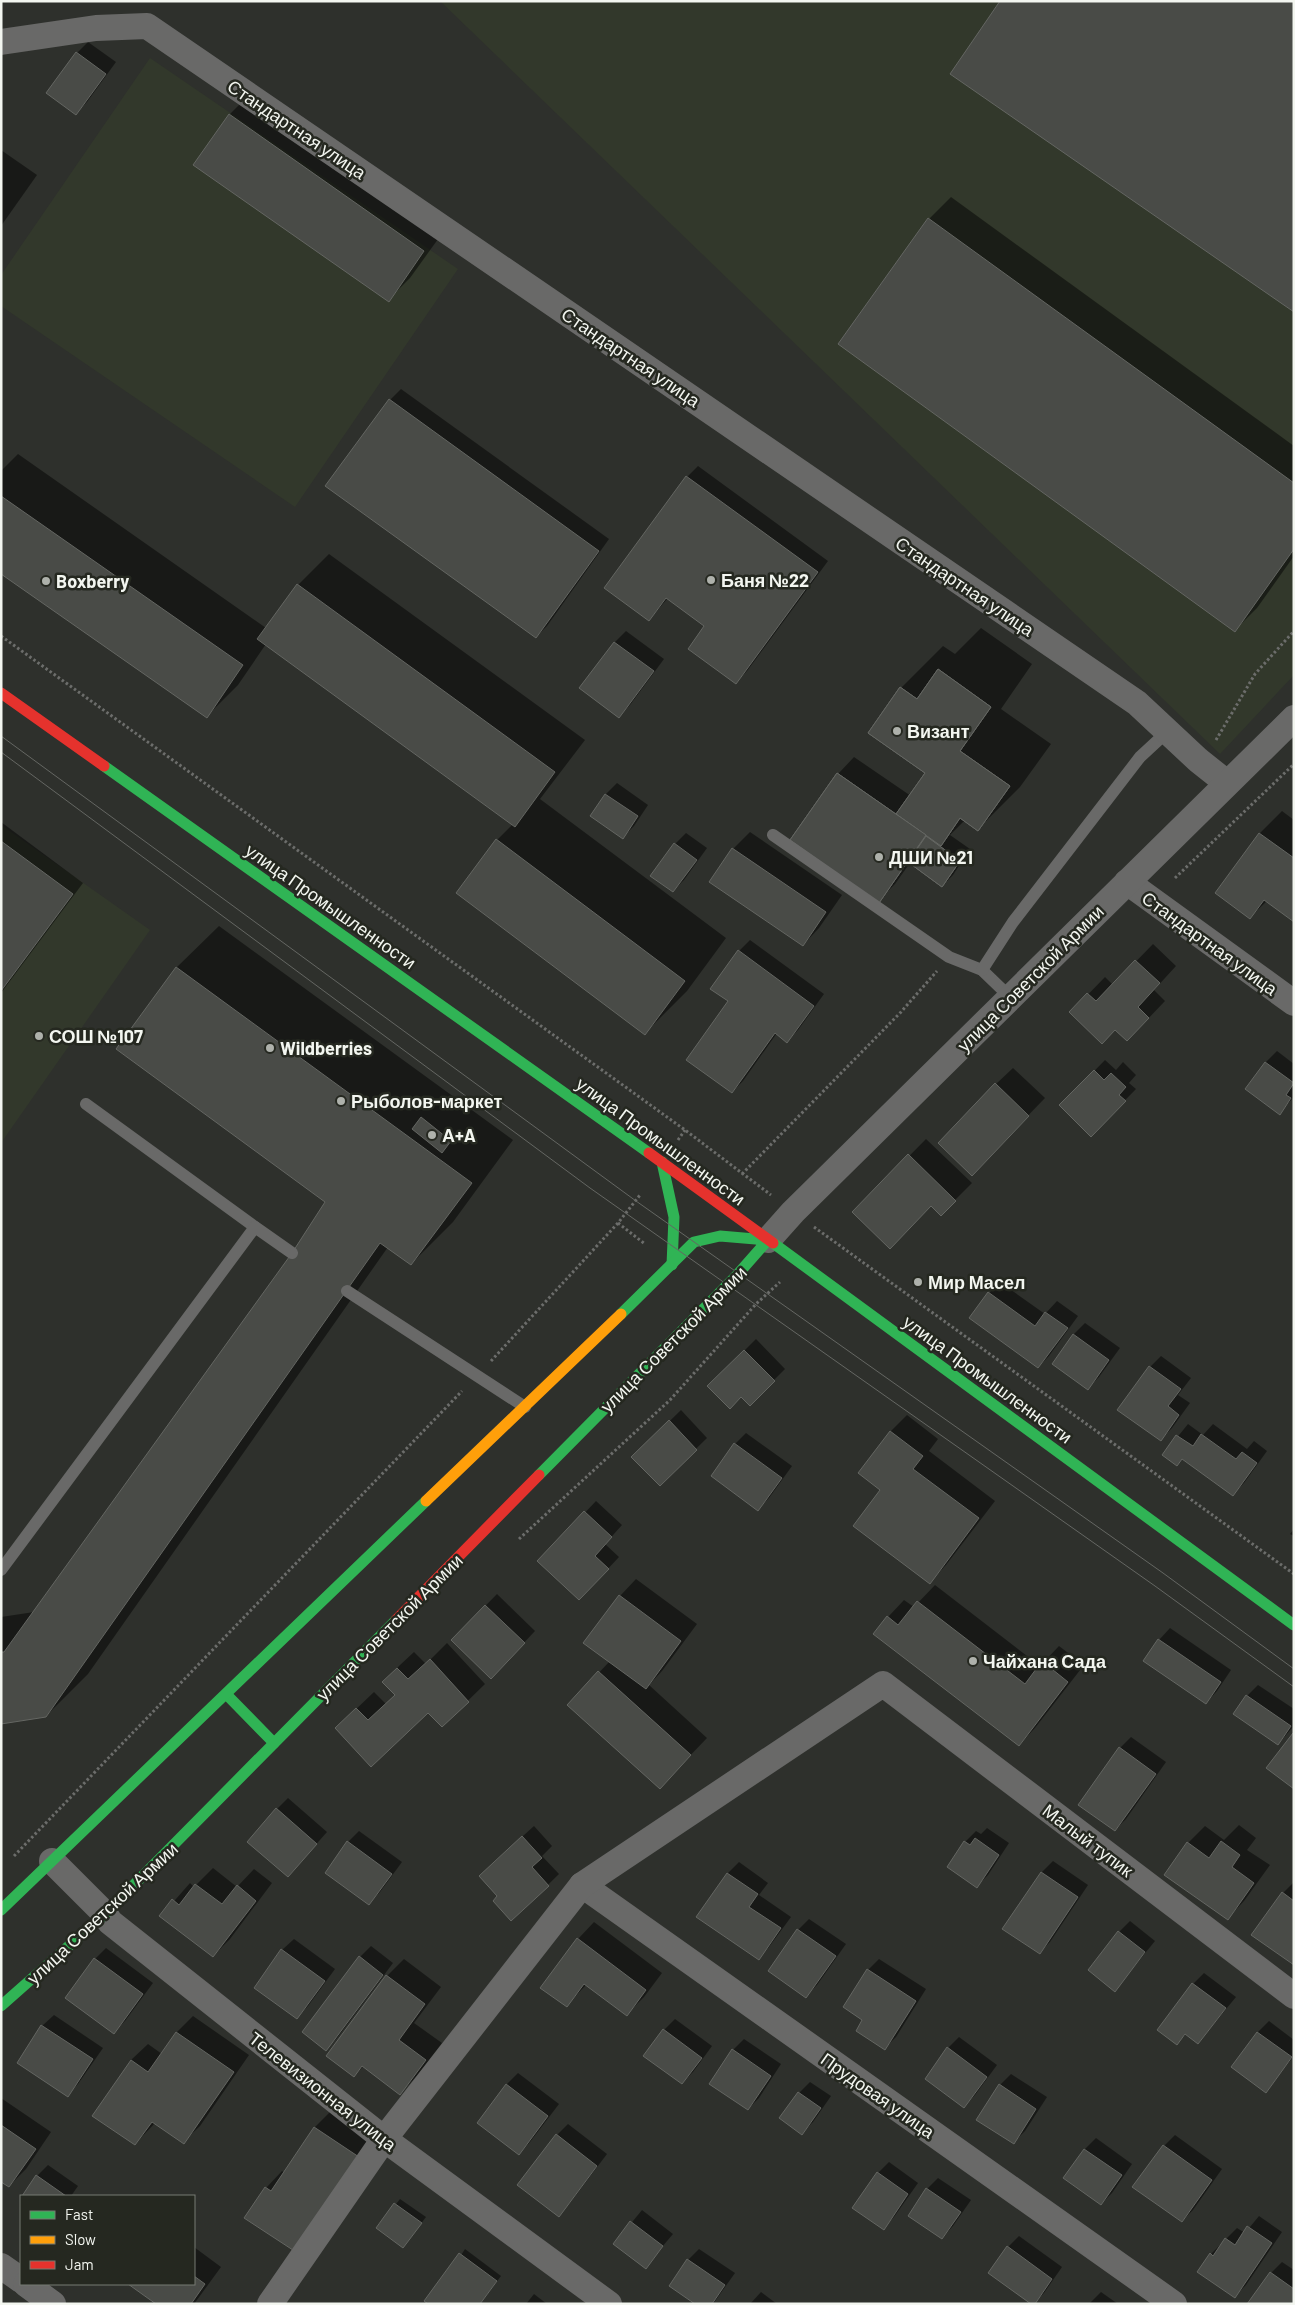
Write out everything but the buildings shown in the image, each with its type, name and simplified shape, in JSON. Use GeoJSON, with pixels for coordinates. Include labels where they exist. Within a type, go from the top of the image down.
{"type":"FeatureCollection","features":[{"type":"Feature","properties":{"kind":"main road","name":"улица Промышленности"},"geometry":{"type":"LineString","coordinates":[[1,693],[662,1162],[1294,1625]]}},
{"type":"Feature","properties":{"kind":"main road"},"geometry":{"type":"LineString","coordinates":[[662,1162],[674,1217],[672,1265]]}},
{"type":"Feature","properties":{"kind":"main road","name":"улица Советской Армии"},"geometry":{"type":"LineString","coordinates":[[1,1910],[525,1407],[694,1242],[721,1237],[768,1240]]}},
{"type":"Feature","properties":{"kind":"main road","name":"улица Советской Армии"},"geometry":{"type":"LineString","coordinates":[[1,2006],[105,1914],[738,1274],[768,1240]]}},
{"type":"Feature","properties":{"kind":"main road"},"geometry":{"type":"LineString","coordinates":[[227,1694],[274,1743]]}},
{"type":"Feature","properties":{"kind":"street","name":"Стандартная улица"},"geometry":{"type":"LineString","coordinates":[[1,42],[96,28],[147,26],[1137,703],[1198,760],[1227,783]]}},
{"type":"Feature","properties":{"kind":"street","name":"улица Советской Армии"},"geometry":{"type":"LineString","coordinates":[[768,1240],[793,1212],[1294,718]]}},
{"type":"Feature","properties":{"kind":"street","name":"Стандартная улица"},"geometry":{"type":"LineString","coordinates":[[1127,882],[1150,901],[1294,1003]]}},
{"type":"Feature","properties":{"kind":"street","name":"Малый тупик"},"geometry":{"type":"LineString","coordinates":[[582,1885],[883,1684],[1294,1996]]}},
{"type":"Feature","properties":{"kind":"street","name":"Телевизионная улица"},"geometry":{"type":"LineString","coordinates":[[52,1861],[105,1914],[110,1922],[384,2139],[609,2304]]}},
{"type":"Feature","properties":{"kind":"street"},"geometry":{"type":"LineString","coordinates":[[270,2304],[384,2139],[582,1885]]}},
{"type":"Feature","properties":{"kind":"street","name":"Прудовая улица"},"geometry":{"type":"LineString","coordinates":[[582,1885],[1174,2304]]}},
{"type":"Feature","properties":{"kind":"street"},"geometry":{"type":"LineString","coordinates":[[1,2266],[20,2279]]}},
{"type":"Feature","properties":{"kind":"street"},"geometry":{"type":"LineString","coordinates":[[27,2285],[53,2304]]}},
{"type":"Feature","properties":{"kind":"lane"},"geometry":{"type":"LineString","coordinates":[[982,970],[1013,922],[1140,757],[1167,732]]}},
{"type":"Feature","properties":{"kind":"lane"},"geometry":{"type":"LineString","coordinates":[[773,835],[948,957],[982,970],[1011,998]]}},
{"type":"Feature","properties":{"kind":"lane"},"geometry":{"type":"LineString","coordinates":[[86,1104],[292,1253]]}},
{"type":"Feature","properties":{"kind":"lane"},"geometry":{"type":"LineString","coordinates":[[1,1570],[255,1227]]}},
{"type":"Feature","properties":{"kind":"lane"},"geometry":{"type":"LineString","coordinates":[[347,1290],[525,1407]]}},
{"type":"Feature","properties":{"kind":"path"},"geometry":{"type":"LineString","coordinates":[[1198,760],[1219,736],[1255,674],[1294,631]]}},
{"type":"Feature","properties":{"kind":"path"},"geometry":{"type":"LineString","coordinates":[[1,636],[685,1130],[793,1212],[1294,1574]]}},
{"type":"Feature","properties":{"kind":"path"},"geometry":{"type":"LineString","coordinates":[[742,1174],[901,1012],[948,957]]}},
{"type":"Feature","properties":{"kind":"path"},"geometry":{"type":"LineString","coordinates":[[8,1862],[477,1376],[618,1223],[636,1201],[685,1130]]}},
{"type":"Feature","properties":{"kind":"shaded area"},"geometry":{"type":"Polygon","coordinates":[[[440,1],[1294,1],[1294,675],[1220,754],[440,1]]]}},
{"type":"Feature","properties":{"kind":"shaded area"},"geometry":{"type":"Polygon","coordinates":[[[150,58],[458,269],[295,507],[1,306],[1,275],[150,58]]]}},
{"type":"Feature","properties":{"kind":"shaded area","name":"СОШ №107"},"geometry":{"type":"Polygon","coordinates":[[[1,825],[150,930],[1,1143],[1,825]]]}},
{"type":"Feature","properties":{"kind":"tram line"},"geometry":{"type":"LineString","coordinates":[[1,736],[636,1201],[1163,1573],[1294,1669]]}},
{"type":"Feature","properties":{"kind":"tram line"},"geometry":{"type":"LineString","coordinates":[[1,752],[590,1188],[1155,1586],[1294,1687]]}},
{"type":"Feature","properties":{"kind":"traffic: fast"},"geometry":{"type":"LineString","coordinates":[[104,766],[649,1153]]}},
{"type":"Feature","properties":{"kind":"traffic: fast"},"geometry":{"type":"LineString","coordinates":[[662,1162],[674,1217],[672,1265]]}},
{"type":"Feature","properties":{"kind":"traffic: fast"},"geometry":{"type":"LineString","coordinates":[[621,1314],[694,1242],[720,1236],[768,1240]]}},
{"type":"Feature","properties":{"kind":"traffic: fast"},"geometry":{"type":"LineString","coordinates":[[539,1475],[738,1274],[768,1240]]}},
{"type":"Feature","properties":{"kind":"traffic: fast"},"geometry":{"type":"LineString","coordinates":[[773,1243],[1294,1625]]}},
{"type":"Feature","properties":{"kind":"traffic: fast"},"geometry":{"type":"LineString","coordinates":[[1,1910],[426,1501]]}},
{"type":"Feature","properties":{"kind":"traffic: fast"},"geometry":{"type":"LineString","coordinates":[[1,2006],[105,1914],[396,1620]]}},
{"type":"Feature","properties":{"kind":"traffic: fast"},"geometry":{"type":"LineString","coordinates":[[227,1695],[274,1743]]}},
{"type":"Feature","properties":{"kind":"traffic: slow"},"geometry":{"type":"LineString","coordinates":[[426,1501],[621,1314]]}},
{"type":"Feature","properties":{"kind":"traffic: jam"},"geometry":{"type":"LineString","coordinates":[[1,693],[104,766]]}},
{"type":"Feature","properties":{"kind":"traffic: jam"},"geometry":{"type":"LineString","coordinates":[[649,1153],[773,1243]]}},
{"type":"Feature","properties":{"kind":"traffic: jam"},"geometry":{"type":"LineString","coordinates":[[396,1620],[539,1475]]}},
{"type":"Feature","properties":{"kind":"place","name":"Баня №22"},"geometry":{"type":"Point","coordinates":[711,580]}},
{"type":"Feature","properties":{"kind":"place","name":"Boxberry"},"geometry":{"type":"Point","coordinates":[46,581]}},
{"type":"Feature","properties":{"kind":"place","name":"Визант"},"geometry":{"type":"Point","coordinates":[897,731]}},
{"type":"Feature","properties":{"kind":"place","name":"ДШИ №21"},"geometry":{"type":"Point","coordinates":[879,857]}},
{"type":"Feature","properties":{"kind":"place","name":"СОШ №107"},"geometry":{"type":"Point","coordinates":[39,1036]}},
{"type":"Feature","properties":{"kind":"place","name":"Wildberries"},"geometry":{"type":"Point","coordinates":[270,1048]}},
{"type":"Feature","properties":{"kind":"place","name":"Рыболов-маркет"},"geometry":{"type":"Point","coordinates":[341,1101]}},
{"type":"Feature","properties":{"kind":"place","name":"А+A"},"geometry":{"type":"Point","coordinates":[432,1135]}},
{"type":"Feature","properties":{"kind":"place","name":"Мир Масел"},"geometry":{"type":"Point","coordinates":[918,1282]}},
{"type":"Feature","properties":{"kind":"place","name":"Чайхана Сада"},"geometry":{"type":"Point","coordinates":[973,1661]}}]}
